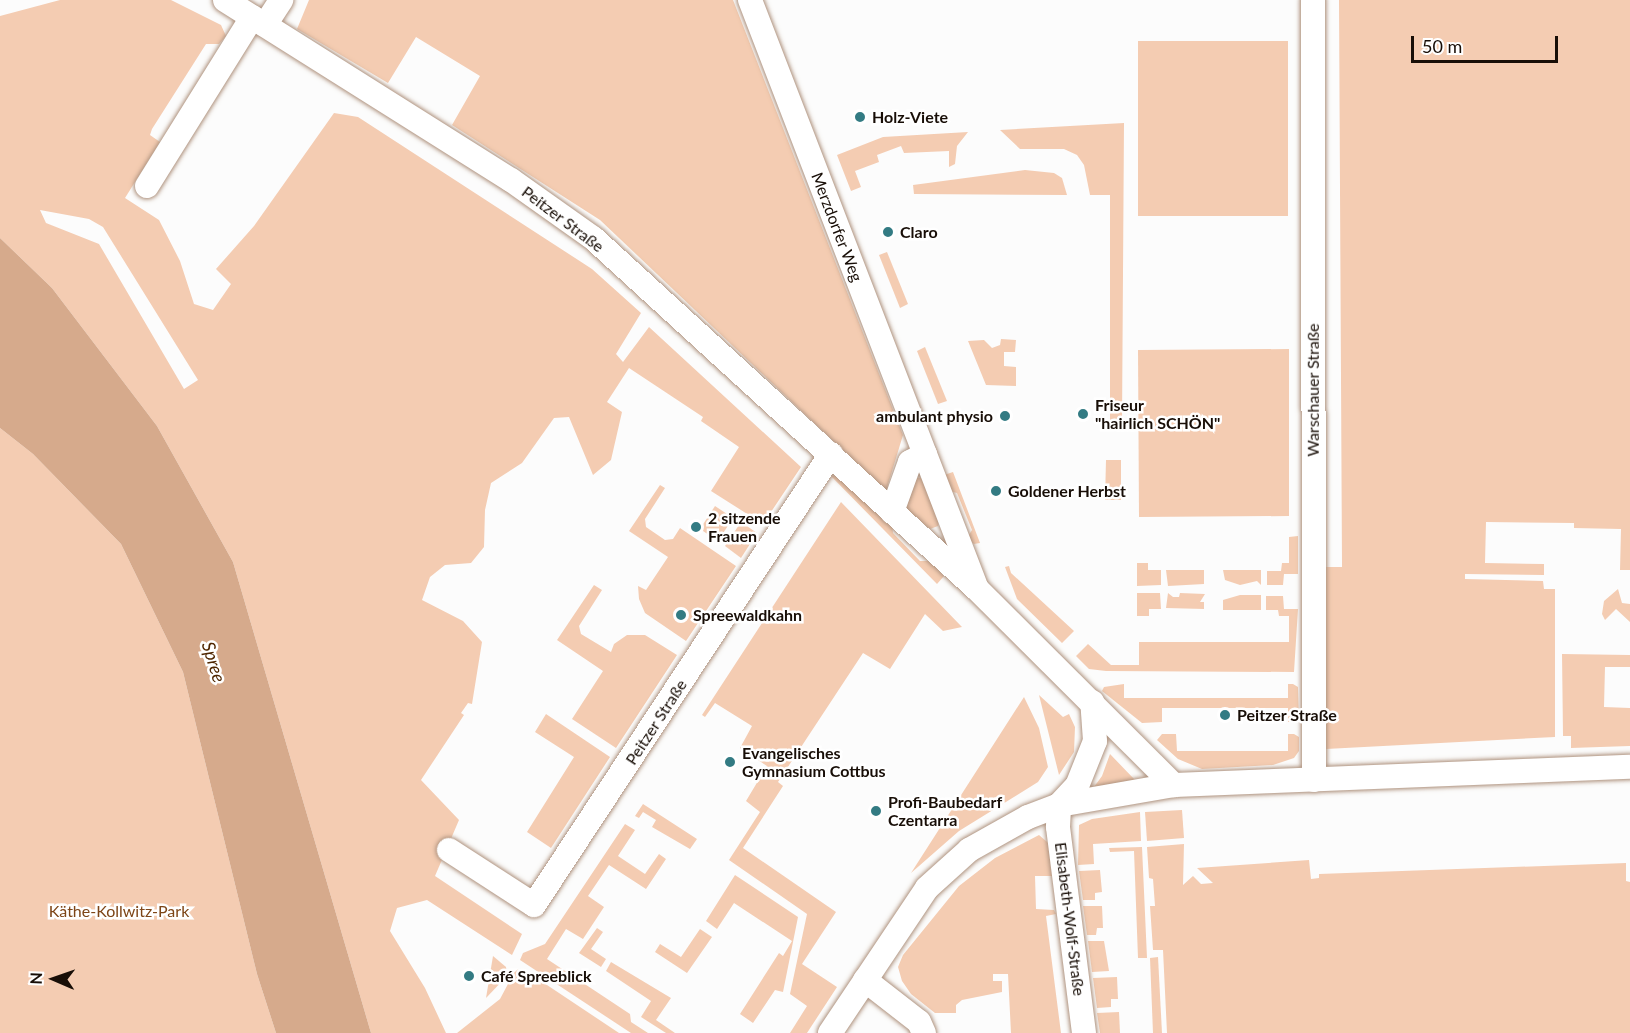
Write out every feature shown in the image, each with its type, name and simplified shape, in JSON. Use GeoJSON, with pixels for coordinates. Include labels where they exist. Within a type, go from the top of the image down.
{"type":"FeatureCollection","features":[{"type":"Feature","properties":{"kind":"street","name":"Peitzer Straße"},"geometry":{"type":"LineString","coordinates":[[225,0],[567,218],[831,454],[977,589],[1174,785]]}},
{"type":"Feature","properties":{"kind":"street"},"geometry":{"type":"LineString","coordinates":[[147,186],[258,21],[281,0]]}},
{"type":"Feature","properties":{"kind":"street","name":"Merzdorfer Weg"},"geometry":{"type":"LineString","coordinates":[[750,0],[977,589]]}},
{"type":"Feature","properties":{"kind":"street","name":"Warschauer Straße"},"geometry":{"type":"LineString","coordinates":[[1313,0],[1314,780]]}},
{"type":"Feature","properties":{"kind":"street","name":"Peitzer Straße"},"geometry":{"type":"LineString","coordinates":[[449,850],[534,905],[831,454]]}},
{"type":"Feature","properties":{"kind":"street"},"geometry":{"type":"LineString","coordinates":[[892,512],[910,462],[925,454]]}},
{"type":"Feature","properties":{"kind":"street"},"geometry":{"type":"LineString","coordinates":[[1059,805],[1077,786],[1089,762],[1095,732],[1092,702]]}},
{"type":"Feature","properties":{"kind":"street"},"geometry":{"type":"LineString","coordinates":[[830,1033],[927,888],[969,850],[1028,817],[1059,805],[1174,785],[1630,767]]}},
{"type":"Feature","properties":{"kind":"street","name":"Elisabeth-Wolf-Straße"},"geometry":{"type":"LineString","coordinates":[[1059,805],[1058,827],[1084,1033]]}},
{"type":"Feature","properties":{"kind":"street"},"geometry":{"type":"LineString","coordinates":[[865,980],[919,1023],[924,1033]]}},
{"type":"Feature","properties":{"kind":"green space"},"geometry":{"type":"Polygon","coordinates":[[[60,0],[171,0],[221,25],[226,36],[219,44],[206,44],[152,129],[150,135],[160,142],[125,198],[159,220],[180,261],[194,304],[213,310],[231,284],[216,269],[254,226],[334,113],[358,117],[592,269],[641,313],[616,354],[623,362],[649,327],[801,467],[763,524],[711,491],[739,447],[701,421],[703,417],[629,368],[607,402],[622,412],[611,460],[593,475],[569,417],[554,418],[522,463],[491,483],[485,510],[484,547],[471,563],[445,565],[430,577],[422,600],[463,621],[482,642],[472,704],[468,703],[461,713],[464,715],[421,780],[459,820],[435,876],[522,934],[512,955],[427,900],[397,908],[390,931],[425,988],[446,1033],[371,1033],[233,562],[157,426],[52,288],[0,238],[0,16],[60,0]],[[40,210],[46,223],[99,244],[184,389],[198,380],[103,227],[89,219],[40,210]]]}},
{"type":"Feature","properties":{"kind":"green space"},"geometry":{"type":"Polygon","coordinates":[[[309,0],[733,0],[903,435],[886,491],[600,220],[452,125],[480,76],[416,37],[388,83],[297,29],[309,0]]]}},
{"type":"Feature","properties":{"kind":"green space"},"geometry":{"type":"Polygon","coordinates":[[[1339,0],[1630,0],[1630,570],[1620,570],[1621,529],[1574,528],[1574,523],[1486,522],[1485,563],[1544,564],[1544,575],[1465,574],[1465,579],[1543,581],[1544,589],[1555,589],[1555,737],[1326,749],[1326,567],[1342,567],[1339,0]]]}},
{"type":"Feature","properties":{"kind":"green space"},"geometry":{"type":"Polygon","coordinates":[[[1138,41],[1288,41],[1288,216],[1138,216],[1138,41]]]}},
{"type":"Feature","properties":{"kind":"green space"},"geometry":{"type":"Polygon","coordinates":[[[1124,123],[1122,425],[1110,425],[1110,195],[1090,195],[1084,165],[1077,155],[1064,149],[1020,149],[1000,130],[1124,123]]]}},
{"type":"Feature","properties":{"kind":"green space"},"geometry":{"type":"Polygon","coordinates":[[[968,132],[957,146],[955,164],[949,167],[949,151],[904,153],[901,146],[877,155],[879,162],[855,171],[861,187],[851,191],[837,155],[883,137],[968,132]]]}},
{"type":"Feature","properties":{"kind":"green space"},"geometry":{"type":"Polygon","coordinates":[[[1025,170],[1054,173],[1062,178],[1067,195],[914,194],[913,185],[1025,170]]]}},
{"type":"Feature","properties":{"kind":"green space"},"geometry":{"type":"Polygon","coordinates":[[[887,252],[908,304],[900,308],[879,255],[887,252]]]}},
{"type":"Feature","properties":{"kind":"green space"},"geometry":{"type":"Polygon","coordinates":[[[1001,339],[1016,340],[1015,352],[1004,352],[1004,366],[1016,367],[1016,386],[986,385],[968,341],[984,340],[992,348],[1000,345],[1001,339]]]}},
{"type":"Feature","properties":{"kind":"green space"},"geometry":{"type":"Polygon","coordinates":[[[925,347],[947,401],[938,404],[917,351],[925,347]]]}},
{"type":"Feature","properties":{"kind":"green space"},"geometry":{"type":"Polygon","coordinates":[[[1289,349],[1289,516],[1139,517],[1138,350],[1289,349]]]}},
{"type":"Feature","properties":{"kind":"green space","name":"Käthe-Kollwitz-Park"},"geometry":{"type":"Polygon","coordinates":[[[0,428],[33,454],[121,544],[183,672],[257,974],[276,1033],[0,1033],[0,428]]]}},
{"type":"Feature","properties":{"kind":"green space"},"geometry":{"type":"Polygon","coordinates":[[[1106,460],[1121,460],[1121,500],[1105,500],[1106,460]]]}},
{"type":"Feature","properties":{"kind":"green space"},"geometry":{"type":"Polygon","coordinates":[[[953,472],[980,543],[974,544],[967,538],[972,530],[957,493],[949,491],[944,475],[953,472]]]}},
{"type":"Feature","properties":{"kind":"green space"},"geometry":{"type":"Polygon","coordinates":[[[831,476],[841,476],[892,524],[893,533],[920,561],[930,561],[944,576],[937,584],[831,476]]]}},
{"type":"Feature","properties":{"kind":"green space"},"geometry":{"type":"Polygon","coordinates":[[[913,478],[924,478],[940,516],[938,526],[930,529],[902,506],[913,478]]]}},
{"type":"Feature","properties":{"kind":"green space"},"geometry":{"type":"Polygon","coordinates":[[[660,485],[665,488],[645,519],[646,527],[665,540],[673,539],[680,528],[736,566],[686,641],[645,613],[639,599],[638,586],[646,590],[668,557],[629,531],[660,485]]]}},
{"type":"Feature","properties":{"kind":"green space"},"geometry":{"type":"Polygon","coordinates":[[[841,502],[962,627],[943,631],[925,614],[890,669],[863,653],[778,782],[783,786],[743,848],[836,912],[802,964],[837,987],[807,1033],[790,1033],[807,1006],[790,994],[807,914],[729,860],[760,812],[746,801],[767,766],[740,748],[752,726],[715,703],[705,717],[702,715],[841,502]]]}},
{"type":"Feature","properties":{"kind":"green space"},"geometry":{"type":"Polygon","coordinates":[[[715,506],[733,518],[718,541],[700,529],[715,506]]]}},
{"type":"Feature","properties":{"kind":"green space"},"geometry":{"type":"Polygon","coordinates":[[[741,522],[757,533],[741,558],[725,546],[741,522]]]}},
{"type":"Feature","properties":{"kind":"green space"},"geometry":{"type":"Polygon","coordinates":[[[1298,536],[1298,574],[1284,574],[1283,585],[1267,585],[1267,571],[1281,571],[1282,563],[1289,563],[1289,537],[1298,536]]]}},
{"type":"Feature","properties":{"kind":"green space"},"geometry":{"type":"Polygon","coordinates":[[[1137,563],[1148,563],[1148,570],[1161,570],[1161,585],[1137,586],[1137,563]]]}},
{"type":"Feature","properties":{"kind":"green space"},"geometry":{"type":"Polygon","coordinates":[[[1009,566],[1011,573],[1074,631],[1062,643],[1017,599],[1005,567],[1009,566]]]}},
{"type":"Feature","properties":{"kind":"green space"},"geometry":{"type":"Polygon","coordinates":[[[1166,570],[1204,570],[1204,584],[1168,586],[1166,570]]]}},
{"type":"Feature","properties":{"kind":"green space"},"geometry":{"type":"Polygon","coordinates":[[[1223,570],[1261,570],[1261,585],[1257,581],[1240,585],[1225,580],[1223,570]]]}},
{"type":"Feature","properties":{"kind":"green space"},"geometry":{"type":"Polygon","coordinates":[[[594,585],[602,590],[579,626],[581,634],[611,652],[614,644],[627,635],[645,635],[677,655],[616,748],[572,719],[603,671],[557,640],[594,585]]]}},
{"type":"Feature","properties":{"kind":"green space"},"geometry":{"type":"Polygon","coordinates":[[[1618,589],[1622,603],[1630,604],[1630,622],[1616,609],[1605,620],[1602,614],[1604,601],[1618,589]]]}},
{"type":"Feature","properties":{"kind":"green space"},"geometry":{"type":"Polygon","coordinates":[[[1137,593],[1160,593],[1161,609],[1149,609],[1149,616],[1137,616],[1137,593]]]}},
{"type":"Feature","properties":{"kind":"green space"},"geometry":{"type":"Polygon","coordinates":[[[1168,593],[1173,597],[1179,597],[1180,593],[1205,594],[1200,602],[1204,602],[1204,609],[1166,608],[1168,593]]]}},
{"type":"Feature","properties":{"kind":"green space"},"geometry":{"type":"Polygon","coordinates":[[[1240,595],[1261,595],[1261,610],[1223,610],[1223,600],[1240,595]]]}},
{"type":"Feature","properties":{"kind":"green space"},"geometry":{"type":"Polygon","coordinates":[[[1266,596],[1283,596],[1284,609],[1298,609],[1294,672],[1106,671],[1089,669],[1076,656],[1088,644],[1111,665],[1139,665],[1139,642],[1289,642],[1289,616],[1279,616],[1278,610],[1266,610],[1266,596]]]}},
{"type":"Feature","properties":{"kind":"green space"},"geometry":{"type":"Polygon","coordinates":[[[1562,654],[1630,655],[1630,667],[1605,667],[1604,707],[1630,708],[1630,746],[1571,748],[1571,736],[1563,736],[1562,654]]]}},
{"type":"Feature","properties":{"kind":"green space"},"geometry":{"type":"Polygon","coordinates":[[[1124,684],[1124,698],[1288,698],[1288,684],[1293,684],[1298,687],[1299,720],[1288,722],[1288,708],[1162,708],[1162,722],[1142,723],[1102,691],[1104,687],[1124,684]]]}},
{"type":"Feature","properties":{"kind":"green space"},"geometry":{"type":"Polygon","coordinates":[[[1039,695],[1063,717],[1069,714],[1075,727],[1074,752],[1059,775],[1039,695]]]}},
{"type":"Feature","properties":{"kind":"green space"},"geometry":{"type":"Polygon","coordinates":[[[1024,697],[1039,728],[1048,767],[1038,782],[959,831],[911,873],[1024,697]]]}},
{"type":"Feature","properties":{"kind":"green space"},"geometry":{"type":"Polygon","coordinates":[[[546,714],[610,757],[551,848],[527,832],[574,757],[535,732],[546,714]]]}},
{"type":"Feature","properties":{"kind":"green space"},"geometry":{"type":"Polygon","coordinates":[[[1162,734],[1176,734],[1177,751],[1288,751],[1288,734],[1294,734],[1299,737],[1299,751],[1294,758],[1273,765],[1202,769],[1178,759],[1157,740],[1162,734]]]}},
{"type":"Feature","properties":{"kind":"green space"},"geometry":{"type":"Polygon","coordinates":[[[1110,754],[1135,780],[1094,787],[1102,776],[1110,754]]]}},
{"type":"Feature","properties":{"kind":"green space"},"geometry":{"type":"Polygon","coordinates":[[[643,804],[697,839],[690,849],[652,827],[656,820],[643,812],[639,818],[635,816],[643,804]]]}},
{"type":"Feature","properties":{"kind":"green space"},"geometry":{"type":"Polygon","coordinates":[[[1182,810],[1184,838],[1147,841],[1145,812],[1182,810]]]}},
{"type":"Feature","properties":{"kind":"green space"},"geometry":{"type":"Polygon","coordinates":[[[1140,812],[1141,841],[1093,844],[1094,864],[1078,865],[1079,825],[1092,819],[1140,812]]]}},
{"type":"Feature","properties":{"kind":"green space"},"geometry":{"type":"Polygon","coordinates":[[[625,824],[635,830],[618,856],[645,874],[659,854],[666,859],[646,889],[609,865],[588,896],[604,907],[583,939],[566,929],[547,959],[630,1014],[631,1022],[648,1033],[631,1033],[520,960],[523,953],[545,944],[625,824]]]}},
{"type":"Feature","properties":{"kind":"green space"},"geometry":{"type":"Polygon","coordinates":[[[1039,835],[1053,847],[1055,861],[1050,863],[1052,876],[1035,876],[1036,909],[1054,910],[1056,914],[1046,916],[1061,1033],[1011,1033],[1008,974],[993,974],[993,981],[1002,981],[1002,992],[962,1000],[956,1005],[956,1013],[935,1013],[911,994],[902,981],[898,967],[903,955],[959,886],[995,858],[1039,835]]]}},
{"type":"Feature","properties":{"kind":"green space"},"geometry":{"type":"Polygon","coordinates":[[[1184,844],[1183,885],[1193,876],[1201,884],[1213,883],[1197,868],[1309,860],[1311,879],[1319,878],[1319,874],[1626,863],[1626,881],[1630,882],[1630,1033],[1167,1033],[1163,950],[1153,950],[1150,906],[1155,906],[1153,879],[1149,878],[1147,847],[1184,844]]]}},
{"type":"Feature","properties":{"kind":"green space"},"geometry":{"type":"Polygon","coordinates":[[[1142,847],[1147,958],[1138,958],[1134,851],[1110,852],[1109,848],[1142,847]]]}},
{"type":"Feature","properties":{"kind":"green space"},"geometry":{"type":"Polygon","coordinates":[[[1100,870],[1102,892],[1095,893],[1095,900],[1083,900],[1079,871],[1100,870]]]}},
{"type":"Feature","properties":{"kind":"green space"},"geometry":{"type":"Polygon","coordinates":[[[735,875],[798,917],[783,992],[775,990],[753,1023],[740,1014],[779,953],[783,956],[792,941],[734,903],[717,929],[706,921],[735,875]]]}},
{"type":"Feature","properties":{"kind":"green space"},"geometry":{"type":"Polygon","coordinates":[[[1083,906],[1102,906],[1103,928],[1097,928],[1096,935],[1087,935],[1083,906]]]}},
{"type":"Feature","properties":{"kind":"green space"},"geometry":{"type":"Polygon","coordinates":[[[597,928],[603,932],[591,949],[606,959],[601,967],[579,953],[597,928]]]}},
{"type":"Feature","properties":{"kind":"green space"},"geometry":{"type":"Polygon","coordinates":[[[700,929],[712,937],[687,973],[655,952],[660,944],[681,957],[700,929]]]}},
{"type":"Feature","properties":{"kind":"green space"},"geometry":{"type":"Polygon","coordinates":[[[1088,941],[1104,941],[1109,971],[1092,972],[1088,941]]]}},
{"type":"Feature","properties":{"kind":"green space"},"geometry":{"type":"Polygon","coordinates":[[[493,956],[506,967],[507,976],[486,998],[493,956]]]}},
{"type":"Feature","properties":{"kind":"green space"},"geometry":{"type":"Polygon","coordinates":[[[1158,957],[1162,1033],[1153,1033],[1150,958],[1158,957]]]}},
{"type":"Feature","properties":{"kind":"green space"},"geometry":{"type":"Polygon","coordinates":[[[611,962],[671,998],[656,1020],[675,1033],[666,1033],[641,1017],[651,1001],[606,971],[611,962]]]}},
{"type":"Feature","properties":{"kind":"green space"},"geometry":{"type":"Polygon","coordinates":[[[516,969],[532,975],[619,1033],[457,1033],[500,999],[516,969]]]}},
{"type":"Feature","properties":{"kind":"green space"},"geometry":{"type":"Polygon","coordinates":[[[1117,977],[1118,999],[1111,999],[1111,1007],[1097,1008],[1093,978],[1117,977]]]}},
{"type":"Feature","properties":{"kind":"green space"},"geometry":{"type":"Polygon","coordinates":[[[1119,1012],[1120,1033],[1100,1033],[1097,1013],[1119,1012]]]}},
{"type":"Feature","properties":{"kind":"water","name":"Spree"},"geometry":{"type":"Polygon","coordinates":[[[0,238],[52,288],[157,426],[233,562],[371,1033],[276,1033],[257,974],[183,672],[121,544],[33,454],[0,428],[0,238]]]}},
{"type":"Feature","properties":{"kind":"place","name":"Holz-Viete"},"geometry":{"type":"Point","coordinates":[860,117]}},
{"type":"Feature","properties":{"kind":"place","name":"Claro"},"geometry":{"type":"Point","coordinates":[888,232]}},
{"type":"Feature","properties":{"kind":"place","name":"Friseur \"hairlich SCHÖN\""},"geometry":{"type":"Point","coordinates":[1083,414]}},
{"type":"Feature","properties":{"kind":"place","name":"ambulant physio"},"geometry":{"type":"Point","coordinates":[1005,416]}},
{"type":"Feature","properties":{"kind":"place","name":"Goldener Herbst"},"geometry":{"type":"Point","coordinates":[996,491]}},
{"type":"Feature","properties":{"kind":"place","name":"2 sitzende Frauen"},"geometry":{"type":"Point","coordinates":[696,527]}},
{"type":"Feature","properties":{"kind":"place","name":"Spreewaldkahn"},"geometry":{"type":"Point","coordinates":[681,615]}},
{"type":"Feature","properties":{"kind":"place","name":"Peitzer Straße"},"geometry":{"type":"Point","coordinates":[1225,715]}},
{"type":"Feature","properties":{"kind":"place","name":"Evangelisches Gymnasium Cottbus"},"geometry":{"type":"Point","coordinates":[730,762]}},
{"type":"Feature","properties":{"kind":"place","name":"Profi-Baubedarf Czentarra"},"geometry":{"type":"Point","coordinates":[876,811]}},
{"type":"Feature","properties":{"kind":"place","name":"Café Spreeblick"},"geometry":{"type":"Point","coordinates":[469,976]}}]}
